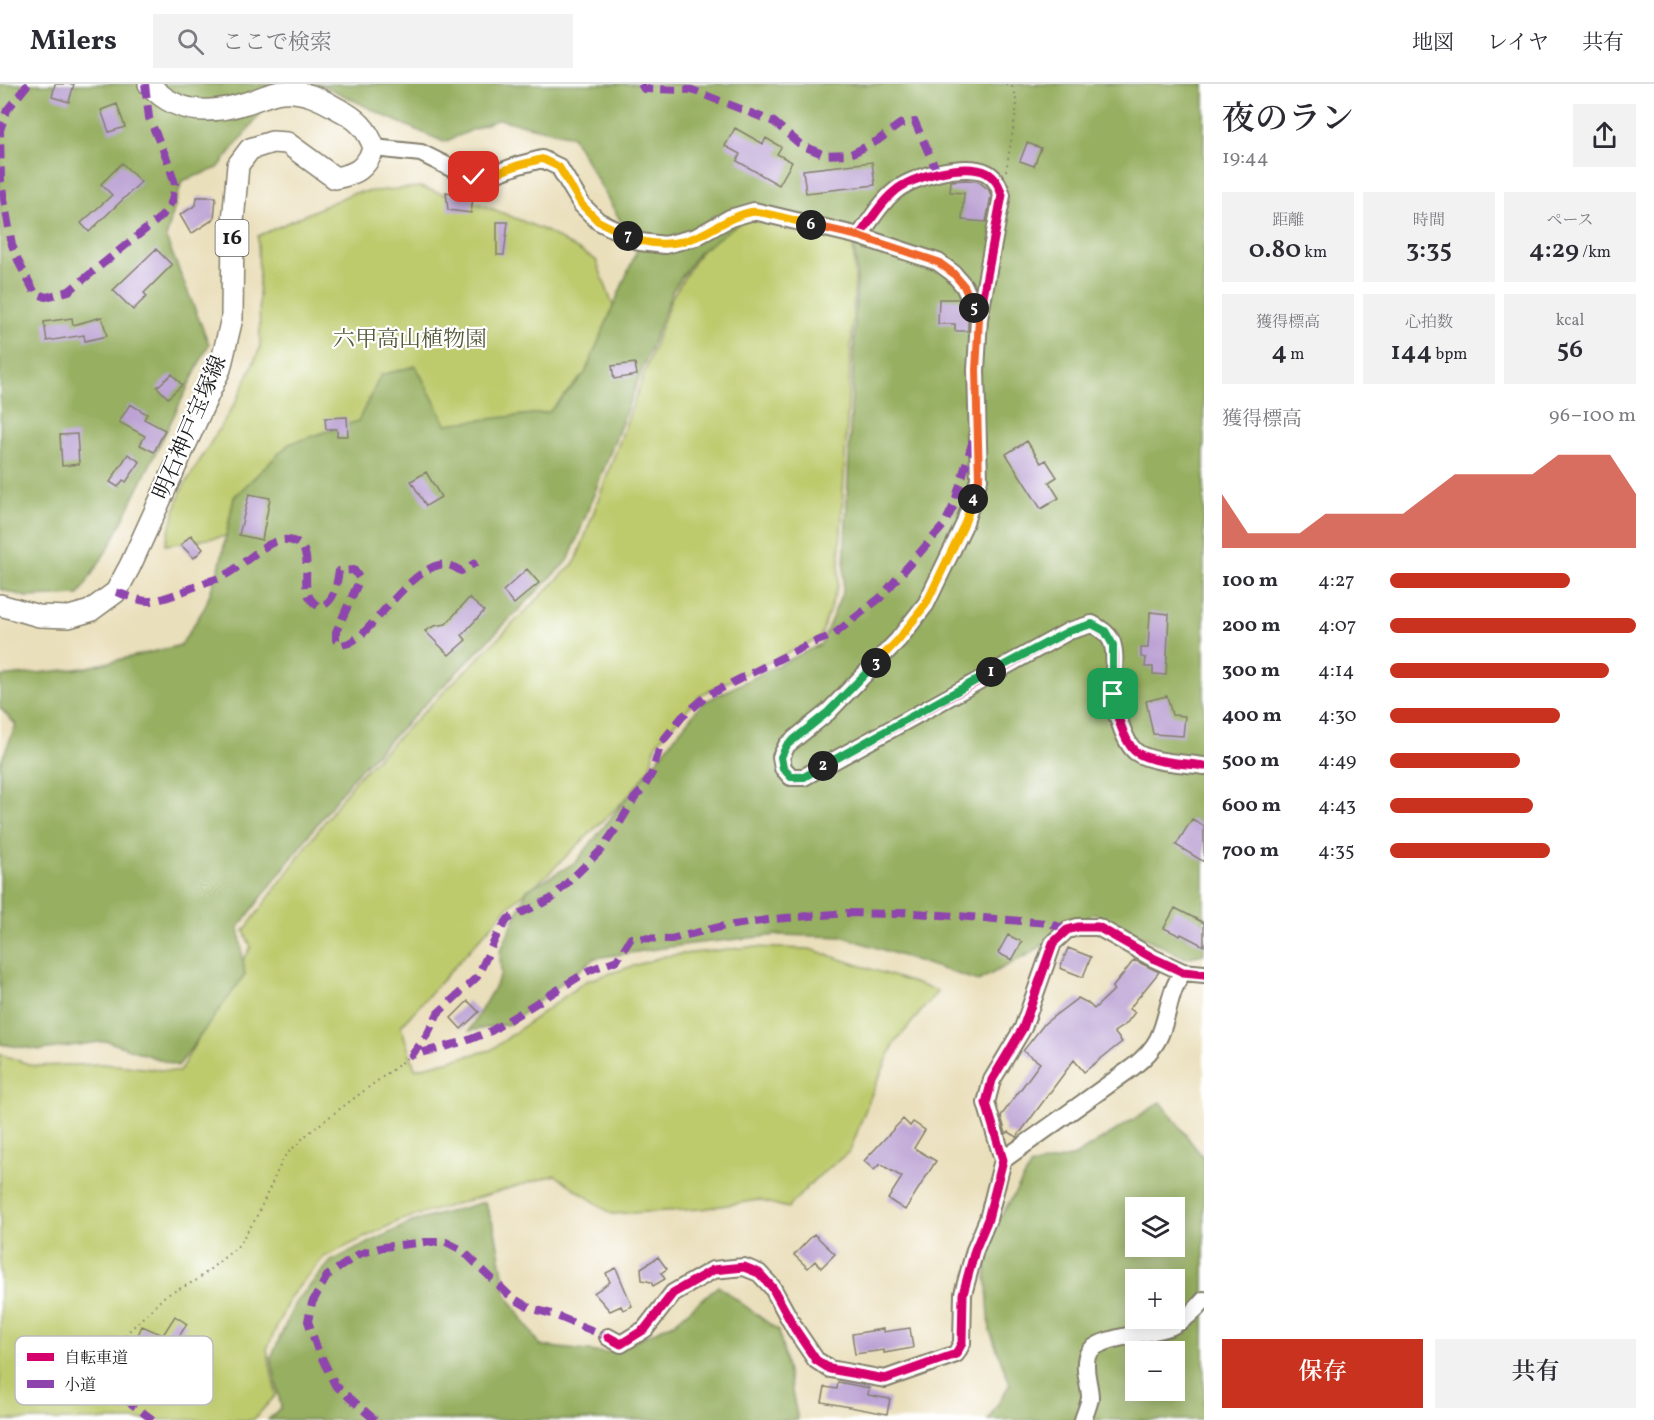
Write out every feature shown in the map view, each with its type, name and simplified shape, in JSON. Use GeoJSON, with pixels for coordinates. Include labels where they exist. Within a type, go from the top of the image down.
{"type":"FeatureCollection","features":[{"type":"Feature","properties":{"kind":"main road"},"geometry":{"type":"LineString","coordinates":[[149,84],[160,97],[187,110],[238,106],[281,92],[314,96],[355,117],[371,137],[374,148]]}},
{"type":"Feature","properties":{"kind":"main road","name":"明石神戸宝塚線"},"geometry":{"type":"LineString","coordinates":[[0,605],[39,616],[69,617],[90,611],[116,592],[220,369],[232,318],[232,222],[238,165],[250,149],[272,142],[287,143],[334,178],[352,174],[367,164],[374,148]]}},
{"type":"Feature","properties":{"kind":"street"},"geometry":{"type":"LineString","coordinates":[[374,148],[421,153],[474,177],[489,176],[542,159],[559,167],[582,205],[598,221],[640,242],[665,245],[696,237],[730,218],[754,211],[859,236],[938,262],[953,273],[964,286],[979,318]]}},
{"type":"Feature","properties":{"kind":"street"},"geometry":{"type":"LineString","coordinates":[[859,236],[894,191],[913,180],[937,172],[962,169],[986,172],[998,182],[1002,195],[979,318],[976,370],[979,479],[964,525],[926,604],[898,640],[828,712],[787,745],[781,757],[783,768],[791,777],[804,777],[1059,636],[1092,624],[1105,631],[1113,645],[1113,694],[1122,729],[1129,745],[1137,753],[1150,758],[1204,766]]}},
{"type":"Feature","properties":{"kind":"street"},"geometry":{"type":"LineString","coordinates":[[608,1337],[621,1344],[645,1329],[673,1293],[713,1270],[744,1267],[759,1273],[772,1287],[795,1329],[816,1360],[830,1369],[885,1379],[956,1354],[962,1343],[963,1294],[975,1250],[991,1209],[1003,1160],[986,1104],[992,1080],[1023,1028],[1053,943],[1066,930],[1078,927],[1098,927],[1183,972],[1204,974]]}},
{"type":"Feature","properties":{"kind":"street"},"geometry":{"type":"LineString","coordinates":[[1003,1160],[1148,1054],[1159,1037],[1175,983],[1183,972]]}},
{"type":"Feature","properties":{"kind":"street"},"geometry":{"type":"LineString","coordinates":[[1083,1420],[1090,1398],[1086,1371],[1087,1355],[1092,1349],[1103,1342],[1170,1327],[1192,1314],[1204,1300]]}},
{"type":"Feature","properties":{"kind":"path"},"geometry":{"type":"LineString","coordinates":[[1006,84],[1014,88]]}},
{"type":"Feature","properties":{"kind":"path"},"geometry":{"type":"LineString","coordinates":[[1002,195],[1017,106],[1015,84]]}},
{"type":"Feature","properties":{"kind":"path"},"geometry":{"type":"LineString","coordinates":[[125,1335],[165,1296],[197,1280],[237,1247],[255,1220],[284,1157],[333,1114],[412,1054]]}},
{"type":"Feature","properties":{"kind":"green space"},"geometry":{"type":"Polygon","coordinates":[[[0,84],[1204,84],[1204,954],[1186,958],[1094,913],[1029,954],[978,981],[844,937],[779,935],[691,944],[595,958],[509,1024],[469,1031],[501,975],[500,952],[527,890],[576,862],[702,703],[821,644],[843,591],[857,275],[854,243],[759,208],[697,254],[673,290],[569,559],[353,777],[239,927],[245,975],[178,1066],[107,1041],[41,1050],[0,1044],[0,764],[16,725],[0,708],[0,677],[84,668],[181,645],[205,607],[220,565],[234,497],[289,444],[358,421],[381,375],[416,366],[446,424],[549,412],[585,373],[637,250],[572,136],[498,119],[444,142],[325,86],[268,104],[218,168],[182,181],[166,238],[209,344],[112,542],[79,595],[26,597],[0,589],[0,84]]]}},
{"type":"Feature","properties":{"kind":"green space","name":"六甲高山植物園"},"geometry":{"type":"Polygon","coordinates":[[[420,187],[483,205],[544,230],[596,260],[624,335],[620,411],[372,515],[165,545],[181,491],[237,400],[260,348],[258,236],[353,193],[420,187]]]}},
{"type":"Feature","properties":{"kind":"green space"},"geometry":{"type":"Polygon","coordinates":[[[751,220],[853,244],[855,278],[838,585],[820,638],[700,695],[656,744],[647,778],[548,874],[510,905],[401,1026],[415,1069],[491,1050],[586,981],[665,956],[749,947],[810,949],[938,991],[894,1044],[850,1151],[814,1180],[788,1208],[758,1200],[702,1209],[612,1214],[555,1175],[401,1220],[324,1257],[290,1297],[267,1349],[276,1395],[253,1420],[0,1420],[0,1054],[34,1066],[107,1064],[179,1072],[251,947],[244,931],[356,779],[576,561],[672,297],[707,241],[732,226],[751,220]]]}},
{"type":"Feature","properties":{"kind":"green space"},"geometry":{"type":"Polygon","coordinates":[[[1161,1102],[1201,1155],[1204,1155],[1204,1420],[988,1420],[1010,1384],[990,1331],[984,1244],[1031,1166],[1075,1156],[1161,1102]]]}},
{"type":"Feature","properties":{"kind":"green space"},"geometry":{"type":"Polygon","coordinates":[[[485,1202],[495,1230],[507,1296],[541,1346],[606,1353],[674,1323],[718,1286],[779,1331],[798,1420],[268,1420],[281,1407],[271,1358],[295,1303],[331,1261],[412,1222],[485,1202]]]}},
{"type":"Feature","properties":{"kind":"building"},"geometry":{"type":"Polygon","coordinates":[[[55,84],[74,84],[69,102],[52,97],[55,84]]]}},
{"type":"Feature","properties":{"kind":"building"},"geometry":{"type":"Polygon","coordinates":[[[117,104],[125,127],[109,132],[101,110],[117,104]]]}},
{"type":"Feature","properties":{"kind":"building"},"geometry":{"type":"Polygon","coordinates":[[[735,128],[763,144],[766,138],[781,147],[777,154],[792,162],[779,185],[737,161],[740,154],[725,146],[735,128]]]}},
{"type":"Feature","properties":{"kind":"building"},"geometry":{"type":"Polygon","coordinates":[[[1027,143],[1041,148],[1034,166],[1020,161],[1027,143]]]}},
{"type":"Feature","properties":{"kind":"building"},"geometry":{"type":"Polygon","coordinates":[[[872,162],[875,185],[806,193],[803,170],[872,162]]]}},
{"type":"Feature","properties":{"kind":"building"},"geometry":{"type":"Polygon","coordinates":[[[122,163],[141,182],[89,232],[81,223],[112,195],[101,184],[122,163]]]}},
{"type":"Feature","properties":{"kind":"building"},"geometry":{"type":"Polygon","coordinates":[[[951,181],[979,182],[989,190],[991,196],[986,222],[962,220],[964,193],[950,192],[951,181]]]}},
{"type":"Feature","properties":{"kind":"building"},"geometry":{"type":"Polygon","coordinates":[[[446,192],[473,197],[471,213],[448,210],[446,192]]]}},
{"type":"Feature","properties":{"kind":"building"},"geometry":{"type":"Polygon","coordinates":[[[197,197],[216,197],[214,219],[191,234],[180,215],[196,205],[197,197]]]}},
{"type":"Feature","properties":{"kind":"building"},"geometry":{"type":"Polygon","coordinates":[[[497,222],[508,222],[504,255],[497,255],[497,222]]]}},
{"type":"Feature","properties":{"kind":"building"},"geometry":{"type":"Polygon","coordinates":[[[156,249],[172,265],[144,293],[147,296],[133,310],[113,290],[156,249]]]}},
{"type":"Feature","properties":{"kind":"building"},"geometry":{"type":"Polygon","coordinates":[[[939,299],[959,299],[968,321],[968,331],[955,331],[955,324],[938,324],[939,299]]]}},
{"type":"Feature","properties":{"kind":"building"},"geometry":{"type":"Polygon","coordinates":[[[102,317],[107,336],[85,341],[84,335],[47,341],[44,322],[72,318],[73,325],[102,317]]]}},
{"type":"Feature","properties":{"kind":"building"},"geometry":{"type":"Polygon","coordinates":[[[635,363],[637,375],[614,379],[612,366],[635,363]]]}},
{"type":"Feature","properties":{"kind":"building"},"geometry":{"type":"Polygon","coordinates":[[[172,374],[182,385],[168,398],[157,387],[172,374]]]}},
{"type":"Feature","properties":{"kind":"building"},"geometry":{"type":"Polygon","coordinates":[[[130,404],[147,414],[144,419],[165,430],[154,452],[140,445],[145,436],[119,422],[130,404]]]}},
{"type":"Feature","properties":{"kind":"building"},"geometry":{"type":"Polygon","coordinates":[[[347,417],[348,436],[337,436],[337,429],[326,429],[325,418],[347,417]]]}},
{"type":"Feature","properties":{"kind":"building"},"geometry":{"type":"Polygon","coordinates":[[[77,434],[79,464],[62,466],[60,435],[77,434]]]}},
{"type":"Feature","properties":{"kind":"building"},"geometry":{"type":"Polygon","coordinates":[[[1027,441],[1041,463],[1046,460],[1057,477],[1049,482],[1059,498],[1041,509],[1006,454],[1027,441]]]}},
{"type":"Feature","properties":{"kind":"building"},"geometry":{"type":"Polygon","coordinates":[[[128,454],[140,462],[126,482],[123,480],[118,487],[110,482],[128,454]]]}},
{"type":"Feature","properties":{"kind":"building"},"geometry":{"type":"Polygon","coordinates":[[[426,472],[441,497],[426,506],[411,481],[426,472]]]}},
{"type":"Feature","properties":{"kind":"building"},"geometry":{"type":"Polygon","coordinates":[[[249,494],[270,498],[262,540],[239,535],[249,494]]]}},
{"type":"Feature","properties":{"kind":"building"},"geometry":{"type":"Polygon","coordinates":[[[191,535],[203,549],[194,558],[181,545],[191,535]]]}},
{"type":"Feature","properties":{"kind":"building"},"geometry":{"type":"Polygon","coordinates":[[[527,569],[539,583],[514,604],[503,591],[527,569]]]}},
{"type":"Feature","properties":{"kind":"building"},"geometry":{"type":"Polygon","coordinates":[[[469,598],[484,611],[462,635],[466,640],[449,655],[425,631],[434,626],[446,624],[469,598]]]}},
{"type":"Feature","properties":{"kind":"building"},"geometry":{"type":"Polygon","coordinates":[[[1150,612],[1169,614],[1166,675],[1153,674],[1153,667],[1145,667],[1146,658],[1141,657],[1141,648],[1148,648],[1150,612]]]}},
{"type":"Feature","properties":{"kind":"building"},"geometry":{"type":"Polygon","coordinates":[[[1167,696],[1172,715],[1185,716],[1183,736],[1153,734],[1146,701],[1167,696]]]}},
{"type":"Feature","properties":{"kind":"building"},"geometry":{"type":"Polygon","coordinates":[[[1192,819],[1204,826],[1204,862],[1176,845],[1192,819]]]}},
{"type":"Feature","properties":{"kind":"building"},"geometry":{"type":"Polygon","coordinates":[[[1175,908],[1204,923],[1204,946],[1164,928],[1175,908]]]}},
{"type":"Feature","properties":{"kind":"building"},"geometry":{"type":"Polygon","coordinates":[[[1008,935],[1022,942],[1012,960],[998,953],[1008,935]]]}},
{"type":"Feature","properties":{"kind":"building"},"geometry":{"type":"Polygon","coordinates":[[[1068,948],[1091,957],[1083,977],[1060,968],[1068,948]]]}},
{"type":"Feature","properties":{"kind":"building"},"geometry":{"type":"Polygon","coordinates":[[[1134,960],[1159,972],[1129,1009],[1135,1012],[1126,1024],[1114,1032],[1122,1042],[1084,1072],[1074,1060],[1017,1137],[1009,1132],[1006,1134],[1001,1116],[1040,1063],[1023,1051],[1045,1023],[1078,998],[1094,1009],[1114,990],[1112,988],[1134,960]]]}},
{"type":"Feature","properties":{"kind":"building"},"geometry":{"type":"Polygon","coordinates":[[[468,1001],[479,1012],[461,1029],[451,1018],[468,1001]]]}},
{"type":"Feature","properties":{"kind":"building"},"geometry":{"type":"Polygon","coordinates":[[[903,1119],[910,1126],[913,1122],[925,1130],[914,1148],[936,1161],[905,1210],[888,1199],[902,1177],[880,1164],[874,1170],[864,1161],[903,1119]]]}},
{"type":"Feature","properties":{"kind":"building"},"geometry":{"type":"Polygon","coordinates":[[[814,1234],[835,1254],[821,1268],[815,1261],[808,1268],[794,1255],[814,1234]]]}},
{"type":"Feature","properties":{"kind":"building"},"geometry":{"type":"Polygon","coordinates":[[[658,1257],[667,1269],[661,1273],[665,1279],[653,1286],[651,1282],[642,1280],[641,1268],[658,1257]]]}},
{"type":"Feature","properties":{"kind":"building"},"geometry":{"type":"Polygon","coordinates":[[[616,1268],[632,1306],[623,1310],[621,1306],[610,1311],[594,1293],[610,1282],[606,1273],[616,1268]]]}},
{"type":"Feature","properties":{"kind":"building"},"geometry":{"type":"Polygon","coordinates":[[[175,1316],[187,1324],[179,1336],[138,1336],[142,1326],[163,1335],[175,1316]]]}},
{"type":"Feature","properties":{"kind":"building"},"geometry":{"type":"Polygon","coordinates":[[[910,1328],[913,1348],[884,1353],[884,1350],[855,1354],[852,1334],[910,1328]]]}},
{"type":"Feature","properties":{"kind":"building"},"geometry":{"type":"Polygon","coordinates":[[[838,1382],[869,1388],[868,1395],[890,1399],[887,1414],[822,1402],[825,1387],[837,1389],[838,1382]]]}},
{"type":"Feature","properties":{"kind":"marked path"},"geometry":{"type":"LineString","coordinates":[[28,84],[7,110],[0,130],[1,182],[12,245],[35,293],[46,297],[69,291],[162,216],[172,201],[175,184],[149,118],[145,84]]}},
{"type":"Feature","properties":{"kind":"marked path"},"geometry":{"type":"LineString","coordinates":[[641,84],[644,89],[692,90],[774,122],[801,145],[825,155],[851,154],[877,141],[900,124],[915,122],[937,172]]}},
{"type":"Feature","properties":{"kind":"marked path"},"geometry":{"type":"LineString","coordinates":[[973,440],[954,505],[944,525],[880,598],[833,635],[807,645],[708,695],[682,717],[661,743],[652,773],[643,789],[600,851],[551,899],[508,919],[498,933],[477,977],[438,1013],[427,1035],[412,1055],[466,1041],[491,1031],[590,970],[617,960],[631,938],[671,939],[720,927],[774,919],[846,913],[895,914],[902,912],[1049,923],[1067,930]]}},
{"type":"Feature","properties":{"kind":"marked path"},"geometry":{"type":"LineString","coordinates":[[116,592],[147,601],[165,598],[223,576],[269,545],[288,540],[297,543],[303,549],[307,565],[308,593],[312,601],[320,607],[332,597],[339,571],[354,570],[360,579],[336,632],[336,640],[342,645],[359,637],[407,585],[429,569],[445,565],[461,571],[477,562]]}},
{"type":"Feature","properties":{"kind":"marked path"},"geometry":{"type":"LineString","coordinates":[[375,1420],[335,1385],[317,1348],[308,1321],[312,1303],[327,1276],[359,1254],[383,1247],[446,1242],[462,1250],[511,1297],[530,1308],[552,1314],[608,1337]]}},
{"type":"Feature","properties":{"kind":"marked path"},"geometry":{"type":"LineString","coordinates":[[133,1405],[153,1420]]}},
{"type":"Feature","properties":{"kind":"cycle path"},"geometry":{"type":"LineString","coordinates":[[859,236],[889,196],[902,186],[925,176],[953,170],[978,170],[990,175],[998,185],[1002,195],[979,319],[976,370],[979,479],[964,525],[926,604],[898,640],[828,712],[787,745],[781,757],[783,768],[791,777],[804,777],[1069,631],[1092,624],[1105,633],[1112,642],[1115,658],[1114,699],[1127,741],[1142,756],[1204,766]]}},
{"type":"Feature","properties":{"kind":"cycle path"},"geometry":{"type":"LineString","coordinates":[[608,1337],[621,1344],[645,1329],[673,1293],[713,1270],[744,1267],[759,1273],[772,1287],[795,1329],[816,1360],[830,1369],[885,1379],[956,1354],[962,1343],[963,1294],[975,1250],[988,1219],[1003,1160],[986,1103],[992,1080],[1023,1028],[1053,943],[1067,930],[1078,927],[1098,927],[1183,972],[1204,974]]}},
{"type":"Feature","properties":{"kind":"route"},"geometry":{"type":"LineString","coordinates":[[474,177],[489,176],[542,159],[559,167],[582,205],[598,221],[640,242],[665,245],[696,237],[730,218],[754,211],[859,236],[938,262],[953,273],[964,286],[979,318],[976,370],[979,479],[964,525],[926,604],[898,640],[828,712],[787,745],[781,757],[783,768],[791,777],[804,777],[1069,631],[1092,624],[1105,631],[1113,645],[1113,694]]}}]}
